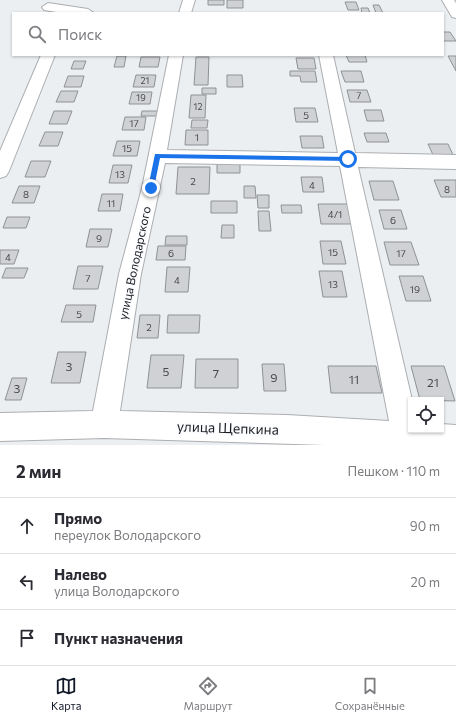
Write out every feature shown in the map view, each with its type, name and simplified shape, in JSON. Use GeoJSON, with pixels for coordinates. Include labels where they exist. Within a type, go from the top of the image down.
{"type":"FeatureCollection","features":[{"type":"Feature","properties":{"kind":"street"},"geometry":{"type":"LineString","coordinates":[[185,12],[190,0]]}},
{"type":"Feature","properties":{"kind":"street"},"geometry":{"type":"LineString","coordinates":[[448,0],[454,20]]}},
{"type":"Feature","properties":{"kind":"street"},"geometry":{"type":"LineString","coordinates":[[49,7],[82,12]]}},
{"type":"Feature","properties":{"kind":"street"},"geometry":{"type":"LineString","coordinates":[[0,171],[48,56]]}},
{"type":"Feature","properties":{"kind":"street","name":"улица Володарского"},"geometry":{"type":"LineString","coordinates":[[104,424],[130,274],[151,188],[176,56]]}},
{"type":"Feature","properties":{"kind":"street"},"geometry":{"type":"LineString","coordinates":[[326,56],[406,436]]}},
{"type":"Feature","properties":{"kind":"street"},"geometry":{"type":"LineString","coordinates":[[157,156],[456,162]]}},
{"type":"Feature","properties":{"kind":"street","name":"улица Щепкина"},"geometry":{"type":"LineString","coordinates":[[0,428],[104,424],[287,429],[456,439]]}},
{"type":"Feature","properties":{"kind":"building"},"geometry":{"type":"Polygon","coordinates":[[[208,0],[224,0],[224,5],[208,5],[208,0]]]}},
{"type":"Feature","properties":{"kind":"building"},"geometry":{"type":"Polygon","coordinates":[[[227,0],[243,0],[243,8],[227,8],[227,0]]]}},
{"type":"Feature","properties":{"kind":"building"},"geometry":{"type":"Polygon","coordinates":[[[345,2],[356,2],[359,10],[348,10],[345,2]]]}},
{"type":"Feature","properties":{"kind":"building"},"geometry":{"type":"Polygon","coordinates":[[[373,5],[379,5],[382,12],[376,12],[373,5]]]}},
{"type":"Feature","properties":{"kind":"building"},"geometry":{"type":"Polygon","coordinates":[[[361,8],[368,8],[370,12],[362,12],[361,8]]]}},
{"type":"Feature","properties":{"kind":"building"},"geometry":{"type":"Polygon","coordinates":[[[444,32],[450,32],[456,41],[444,41],[444,32]]]}},
{"type":"Feature","properties":{"kind":"building"},"geometry":{"type":"Polygon","coordinates":[[[117,56],[126,56],[124,67],[114,67],[117,56]]]}},
{"type":"Feature","properties":{"kind":"building"},"geometry":{"type":"Polygon","coordinates":[[[346,56],[365,56],[367,62],[349,62],[346,56]]]}},
{"type":"Feature","properties":{"kind":"building"},"geometry":{"type":"Polygon","coordinates":[[[448,56],[456,56],[456,71],[448,56]]]}},
{"type":"Feature","properties":{"kind":"building"},"geometry":{"type":"Polygon","coordinates":[[[141,57],[160,57],[158,67],[139,67],[141,57]]]}},
{"type":"Feature","properties":{"kind":"building"},"geometry":{"type":"Polygon","coordinates":[[[196,57],[209,57],[208,85],[194,85],[196,57]]]}},
{"type":"Feature","properties":{"kind":"building"},"geometry":{"type":"Polygon","coordinates":[[[296,58],[314,58],[316,69],[298,69],[296,58]]]}},
{"type":"Feature","properties":{"kind":"building"},"geometry":{"type":"Polygon","coordinates":[[[74,61],[86,61],[83,69],[71,69],[74,61]]]}},
{"type":"Feature","properties":{"kind":"building"},"geometry":{"type":"Polygon","coordinates":[[[290,71],[315,71],[317,82],[301,82],[300,76],[290,76],[290,71]]]}},
{"type":"Feature","properties":{"kind":"building"},"geometry":{"type":"Polygon","coordinates":[[[341,71],[361,71],[364,82],[345,82],[341,71]]]}},
{"type":"Feature","properties":{"kind":"building"},"geometry":{"type":"Polygon","coordinates":[[[136,75],[156,75],[154,87],[133,87],[136,75]]]}},
{"type":"Feature","properties":{"kind":"building"},"geometry":{"type":"Polygon","coordinates":[[[227,75],[242,75],[243,87],[227,87],[227,75]]]}},
{"type":"Feature","properties":{"kind":"building"},"geometry":{"type":"Polygon","coordinates":[[[68,76],[84,76],[81,87],[64,87],[68,76]]]}},
{"type":"Feature","properties":{"kind":"building"},"geometry":{"type":"Polygon","coordinates":[[[202,88],[216,88],[216,94],[202,94],[202,88]]]}},
{"type":"Feature","properties":{"kind":"building"},"geometry":{"type":"Polygon","coordinates":[[[347,90],[367,90],[371,102],[350,102],[347,90]]]}},
{"type":"Feature","properties":{"kind":"building"},"geometry":{"type":"Polygon","coordinates":[[[61,91],[78,91],[74,102],[56,102],[61,91]]]}},
{"type":"Feature","properties":{"kind":"building"},"geometry":{"type":"Polygon","coordinates":[[[132,92],[152,92],[150,104],[129,104],[132,92]]]}},
{"type":"Feature","properties":{"kind":"building"},"geometry":{"type":"Polygon","coordinates":[[[191,95],[206,95],[205,118],[189,118],[191,95]]]}},
{"type":"Feature","properties":{"kind":"building"},"geometry":{"type":"Polygon","coordinates":[[[294,108],[315,108],[318,122],[296,122],[294,108]]]}},
{"type":"Feature","properties":{"kind":"building"},"geometry":{"type":"Polygon","coordinates":[[[364,110],[381,110],[384,121],[367,121],[364,110]]]}},
{"type":"Feature","properties":{"kind":"building"},"geometry":{"type":"Polygon","coordinates":[[[54,111],[72,111],[67,124],[49,124],[54,111]]]}},
{"type":"Feature","properties":{"kind":"building"},"geometry":{"type":"Polygon","coordinates":[[[142,111],[159,111],[158,116],[141,116],[142,111]]]}},
{"type":"Feature","properties":{"kind":"building"},"geometry":{"type":"Polygon","coordinates":[[[125,117],[146,117],[144,130],[122,130],[125,117]]]}},
{"type":"Feature","properties":{"kind":"building"},"geometry":{"type":"Polygon","coordinates":[[[192,120],[208,120],[207,128],[191,128],[192,120]]]}},
{"type":"Feature","properties":{"kind":"building"},"geometry":{"type":"Polygon","coordinates":[[[186,130],[208,130],[208,145],[185,145],[186,130]]]}},
{"type":"Feature","properties":{"kind":"building"},"geometry":{"type":"Polygon","coordinates":[[[45,132],[63,132],[58,146],[39,146],[45,132]]]}},
{"type":"Feature","properties":{"kind":"building"},"geometry":{"type":"Polygon","coordinates":[[[364,133],[386,133],[389,142],[367,142],[364,133]]]}},
{"type":"Feature","properties":{"kind":"building"},"geometry":{"type":"Polygon","coordinates":[[[300,136],[322,136],[324,148],[302,148],[300,136]]]}},
{"type":"Feature","properties":{"kind":"building"},"geometry":{"type":"Polygon","coordinates":[[[117,141],[140,141],[137,156],[113,156],[117,141]]]}},
{"type":"Feature","properties":{"kind":"building"},"geometry":{"type":"Polygon","coordinates":[[[428,144],[448,144],[454,157],[434,157],[428,144]]]}},
{"type":"Feature","properties":{"kind":"building"},"geometry":{"type":"Polygon","coordinates":[[[31,161],[51,161],[45,177],[25,177],[31,161]]]}},
{"type":"Feature","properties":{"kind":"building"},"geometry":{"type":"Polygon","coordinates":[[[217,163],[240,163],[240,173],[217,173],[217,163]]]}},
{"type":"Feature","properties":{"kind":"building"},"geometry":{"type":"Polygon","coordinates":[[[113,165],[132,165],[128,183],[109,183],[113,165]]]}},
{"type":"Feature","properties":{"kind":"building"},"geometry":{"type":"Polygon","coordinates":[[[178,167],[210,167],[209,194],[176,194],[178,167]]]}},
{"type":"Feature","properties":{"kind":"building"},"geometry":{"type":"Polygon","coordinates":[[[301,177],[322,177],[324,192],[303,192],[301,177]]]}},
{"type":"Feature","properties":{"kind":"building"},"geometry":{"type":"Polygon","coordinates":[[[434,180],[456,180],[456,197],[441,197],[434,180]]]}},
{"type":"Feature","properties":{"kind":"building"},"geometry":{"type":"Polygon","coordinates":[[[369,181],[393,181],[399,200],[374,200],[369,181]]]}},
{"type":"Feature","properties":{"kind":"building"},"geometry":{"type":"Polygon","coordinates":[[[19,186],[40,186],[34,203],[12,203],[19,186]]]}},
{"type":"Feature","properties":{"kind":"building"},"geometry":{"type":"Polygon","coordinates":[[[244,186],[255,186],[256,198],[244,198],[244,186]]]}},
{"type":"Feature","properties":{"kind":"building"},"geometry":{"type":"Polygon","coordinates":[[[102,194],[123,194],[120,211],[98,211],[102,194]]]}},
{"type":"Feature","properties":{"kind":"building"},"geometry":{"type":"Polygon","coordinates":[[[257,195],[269,195],[269,208],[258,208],[257,195]]]}},
{"type":"Feature","properties":{"kind":"building"},"geometry":{"type":"Polygon","coordinates":[[[211,201],[237,201],[237,213],[211,213],[211,201]]]}},
{"type":"Feature","properties":{"kind":"building"},"geometry":{"type":"Polygon","coordinates":[[[318,204],[348,204],[353,224],[321,224],[318,204]]]}},
{"type":"Feature","properties":{"kind":"building"},"geometry":{"type":"Polygon","coordinates":[[[281,205],[301,205],[302,213],[282,213],[281,205]]]}},
{"type":"Feature","properties":{"kind":"building"},"geometry":{"type":"Polygon","coordinates":[[[379,210],[401,210],[407,229],[384,229],[379,210]]]}},
{"type":"Feature","properties":{"kind":"building"},"geometry":{"type":"Polygon","coordinates":[[[258,211],[269,211],[271,231],[259,231],[258,211]]]}},
{"type":"Feature","properties":{"kind":"building"},"geometry":{"type":"Polygon","coordinates":[[[7,217],[30,217],[26,228],[3,228],[7,217]]]}},
{"type":"Feature","properties":{"kind":"building"},"geometry":{"type":"Polygon","coordinates":[[[222,225],[234,225],[234,238],[221,238],[222,225]]]}},
{"type":"Feature","properties":{"kind":"building"},"geometry":{"type":"Polygon","coordinates":[[[90,229],[112,229],[108,247],[86,247],[90,229]]]}},
{"type":"Feature","properties":{"kind":"building"},"geometry":{"type":"Polygon","coordinates":[[[166,236],[187,236],[187,245],[165,245],[166,236]]]}},
{"type":"Feature","properties":{"kind":"building"},"geometry":{"type":"Polygon","coordinates":[[[320,241],[341,241],[346,264],[323,264],[320,241]]]}},
{"type":"Feature","properties":{"kind":"building"},"geometry":{"type":"Polygon","coordinates":[[[384,242],[411,242],[419,265],[390,265],[384,242]]]}},
{"type":"Feature","properties":{"kind":"building"},"geometry":{"type":"Polygon","coordinates":[[[158,246],[186,246],[185,260],[156,260],[158,246]]]}},
{"type":"Feature","properties":{"kind":"building"},"geometry":{"type":"Polygon","coordinates":[[[0,250],[19,250],[14,264],[0,264],[0,250]]]}},
{"type":"Feature","properties":{"kind":"building"},"geometry":{"type":"Polygon","coordinates":[[[78,266],[103,266],[98,289],[73,289],[78,266]]]}},
{"type":"Feature","properties":{"kind":"building"},"geometry":{"type":"Polygon","coordinates":[[[167,267],[190,267],[188,292],[165,292],[167,267]]]}},
{"type":"Feature","properties":{"kind":"building"},"geometry":{"type":"Polygon","coordinates":[[[6,268],[28,268],[24,278],[2,278],[6,268]]]}},
{"type":"Feature","properties":{"kind":"building"},"geometry":{"type":"Polygon","coordinates":[[[319,271],[342,271],[347,297],[323,297],[319,271]]]}},
{"type":"Feature","properties":{"kind":"building"},"geometry":{"type":"Polygon","coordinates":[[[399,276],[423,276],[431,301],[406,301],[399,276]]]}},
{"type":"Feature","properties":{"kind":"building"},"geometry":{"type":"Polygon","coordinates":[[[66,305],[96,305],[93,322],[61,322],[66,305]]]}},
{"type":"Feature","properties":{"kind":"building"},"geometry":{"type":"Polygon","coordinates":[[[140,315],[160,315],[158,338],[137,338],[140,315]]]}},
{"type":"Feature","properties":{"kind":"building"},"geometry":{"type":"Polygon","coordinates":[[[168,315],[200,315],[199,333],[167,333],[168,315]]]}},
{"type":"Feature","properties":{"kind":"building"},"geometry":{"type":"Polygon","coordinates":[[[58,352],[86,352],[80,383],[51,383],[58,352]]]}},
{"type":"Feature","properties":{"kind":"building"},"geometry":{"type":"Polygon","coordinates":[[[151,355],[184,355],[181,388],[147,388],[151,355]]]}},
{"type":"Feature","properties":{"kind":"building"},"geometry":{"type":"Polygon","coordinates":[[[196,359],[238,359],[238,388],[195,388],[196,359]]]}},
{"type":"Feature","properties":{"kind":"building"},"geometry":{"type":"Polygon","coordinates":[[[262,364],[284,364],[286,391],[264,391],[262,364]]]}},
{"type":"Feature","properties":{"kind":"building"},"geometry":{"type":"Polygon","coordinates":[[[328,366],[376,366],[382,393],[331,393],[328,366]]]}},
{"type":"Feature","properties":{"kind":"building"},"geometry":{"type":"Polygon","coordinates":[[[411,366],[444,366],[455,401],[444,401],[444,397],[419,397],[411,366]]]}},
{"type":"Feature","properties":{"kind":"building"},"geometry":{"type":"Polygon","coordinates":[[[12,378],[27,378],[21,400],[5,400],[12,378]]]}},
{"type":"Feature","properties":{"kind":"route"},"geometry":{"type":"LineString","coordinates":[[151,188],[157,156],[348,159]]}}]}
